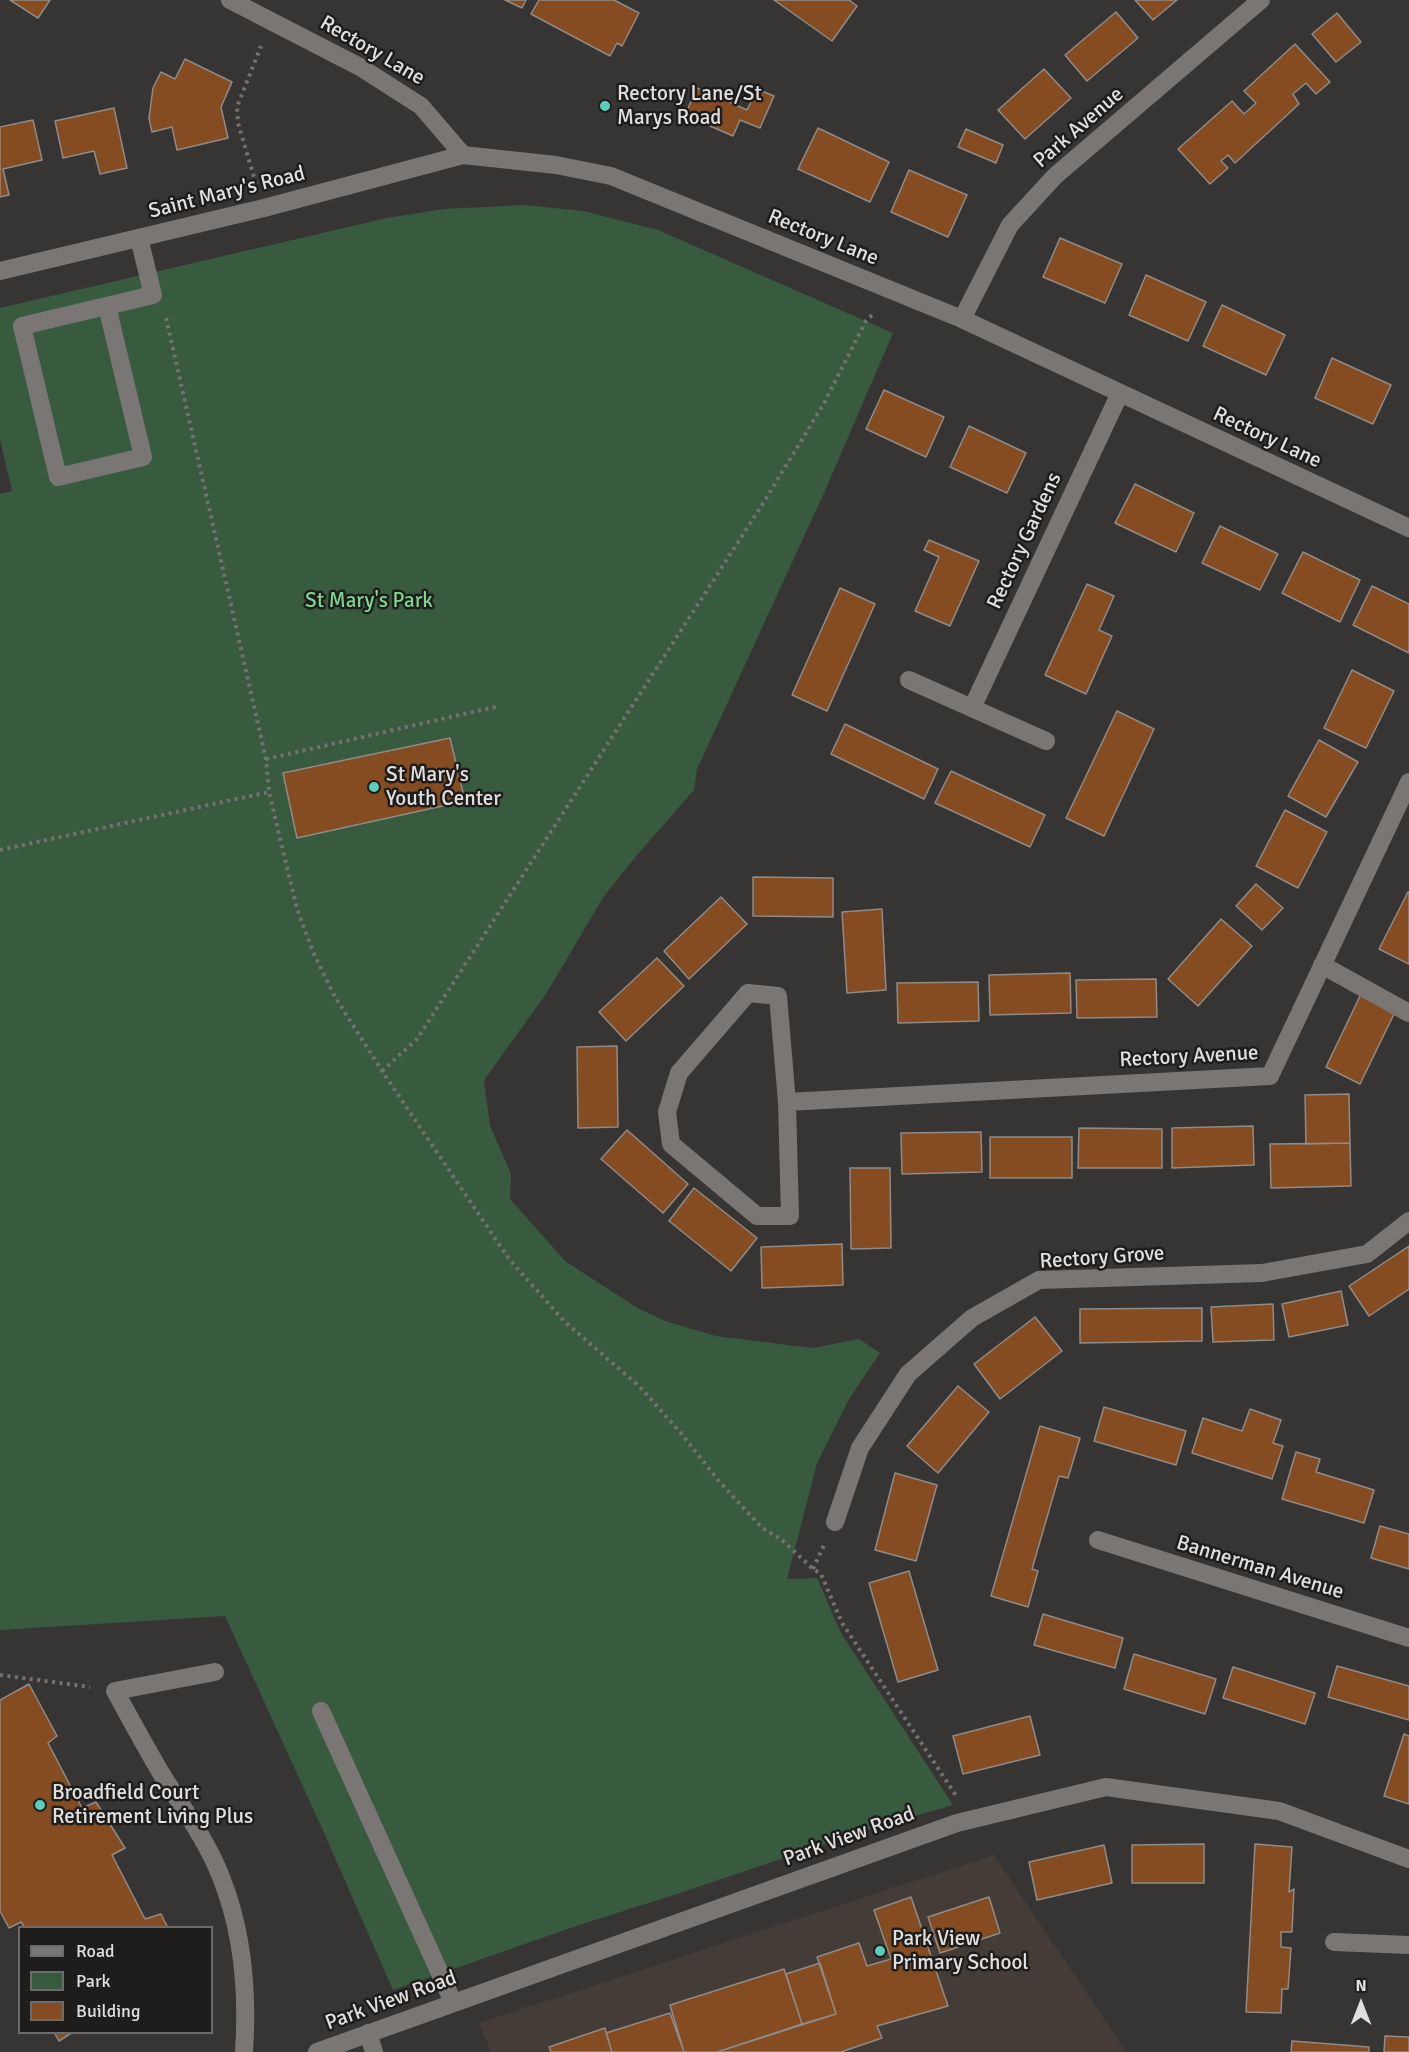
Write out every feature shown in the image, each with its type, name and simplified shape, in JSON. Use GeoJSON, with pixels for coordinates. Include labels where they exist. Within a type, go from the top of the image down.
{"type":"FeatureCollection","features":[{"type":"Feature","properties":{"kind":"street","name":"Rectory Lane"},"geometry":{"type":"LineString","coordinates":[[230,0],[360,67],[421,106],[463,155],[556,165],[611,176],[962,319],[1409,528]]}},
{"type":"Feature","properties":{"kind":"street","name":"Park Avenue"},"geometry":{"type":"LineString","coordinates":[[962,319],[1011,225],[1055,176],[1261,0]]}},
{"type":"Feature","properties":{"kind":"street","name":"Saint Mary's Road"},"geometry":{"type":"LineString","coordinates":[[0,271],[264,208],[463,155]]}},
{"type":"Feature","properties":{"kind":"street"},"geometry":{"type":"LineString","coordinates":[[107,306],[143,457],[58,477],[22,326],[153,295],[139,238]]}},
{"type":"Feature","properties":{"kind":"street","name":"Rectory Gardens"},"geometry":{"type":"LineString","coordinates":[[972,708],[1120,393]]}},
{"type":"Feature","properties":{"kind":"street"},"geometry":{"type":"LineString","coordinates":[[909,680],[1046,741]]}},
{"type":"Feature","properties":{"kind":"street","name":"Rectory Avenue"},"geometry":{"type":"LineString","coordinates":[[787,1102],[1270,1076],[1409,782]]}},
{"type":"Feature","properties":{"kind":"street"},"geometry":{"type":"LineString","coordinates":[[1322,965],[1409,1013]]}},
{"type":"Feature","properties":{"kind":"street"},"geometry":{"type":"LineString","coordinates":[[748,993],[778,996],[787,1102],[790,1215],[757,1215],[671,1144],[668,1112],[679,1073],[748,993]]}},
{"type":"Feature","properties":{"kind":"street","name":"Rectory Grove"},"geometry":{"type":"LineString","coordinates":[[835,1522],[860,1448],[908,1374],[972,1318],[1039,1280],[1262,1273],[1367,1254],[1409,1221]]}},
{"type":"Feature","properties":{"kind":"street","name":"Bannerman Avenue"},"geometry":{"type":"LineString","coordinates":[[1098,1540],[1409,1638]]}},
{"type":"Feature","properties":{"kind":"street"},"geometry":{"type":"LineString","coordinates":[[215,1672],[115,1691],[164,1777],[196,1827],[221,1876],[235,1918],[242,1962],[245,1996],[244,2052]]}},
{"type":"Feature","properties":{"kind":"street"},"geometry":{"type":"LineString","coordinates":[[321,1711],[453,2002]]}},
{"type":"Feature","properties":{"kind":"street","name":"Park View Road"},"geometry":{"type":"LineString","coordinates":[[317,2052],[923,1834],[969,1820],[1106,1787],[1279,1811],[1409,1859]]}},
{"type":"Feature","properties":{"kind":"street"},"geometry":{"type":"LineString","coordinates":[[1334,1942],[1409,1945]]}},
{"type":"Feature","properties":{"kind":"street"},"geometry":{"type":"LineString","coordinates":[[368,2033],[374,2052]]}},
{"type":"Feature","properties":{"kind":"path"},"geometry":{"type":"LineString","coordinates":[[264,208],[241,133],[237,107],[271,21]]}},
{"type":"Feature","properties":{"kind":"path"},"geometry":{"type":"LineString","coordinates":[[382,1071],[417,1039],[762,505],[823,405],[866,321],[896,292]]}},
{"type":"Feature","properties":{"kind":"path"},"geometry":{"type":"LineString","coordinates":[[153,295],[163,308],[266,759],[268,792],[297,909],[313,952],[334,997],[509,1259],[564,1321],[640,1387],[718,1480],[762,1528],[781,1539],[821,1574],[842,1623],[961,1802],[969,1820]]}},
{"type":"Feature","properties":{"kind":"path"},"geometry":{"type":"LineString","coordinates":[[266,759],[499,706]]}},
{"type":"Feature","properties":{"kind":"path"},"geometry":{"type":"LineString","coordinates":[[0,850],[268,792]]}},
{"type":"Feature","properties":{"kind":"path"},"geometry":{"type":"LineString","coordinates":[[0,1675],[115,1691]]}},
{"type":"Feature","properties":{"kind":"shaded area","name":"Park View Primary School"},"geometry":{"type":"Polygon","coordinates":[[[994,1855],[1126,2052],[491,2052],[479,2023],[994,1855]]]}},
{"type":"Feature","properties":{"kind":"green space","name":"St Mary's Park"},"geometry":{"type":"Polygon","coordinates":[[[525,205],[583,211],[658,230],[893,333],[824,493],[697,769],[694,790],[604,896],[546,994],[484,1080],[490,1126],[511,1174],[510,1199],[565,1261],[639,1309],[668,1322],[716,1336],[812,1348],[859,1339],[880,1353],[849,1399],[817,1463],[787,1579],[817,1578],[841,1633],[953,1805],[861,1832],[582,1924],[393,1990],[225,1616],[0,1630],[0,494],[12,491],[0,439],[0,308],[387,218],[444,209],[525,205]]]}},
{"type":"Feature","properties":{"kind":"building"},"geometry":{"type":"Polygon","coordinates":[[[10,0],[50,0],[38,18],[10,0]]]}},
{"type":"Feature","properties":{"kind":"building"},"geometry":{"type":"Polygon","coordinates":[[[505,0],[526,0],[522,8],[505,0]]]}},
{"type":"Feature","properties":{"kind":"building"},"geometry":{"type":"Polygon","coordinates":[[[539,0],[614,0],[639,13],[622,46],[617,43],[610,56],[531,14],[539,0]]]}},
{"type":"Feature","properties":{"kind":"building"},"geometry":{"type":"Polygon","coordinates":[[[774,0],[849,0],[857,6],[832,41],[774,0]]]}},
{"type":"Feature","properties":{"kind":"building"},"geometry":{"type":"Polygon","coordinates":[[[1135,0],[1177,0],[1153,20],[1135,0]]]}},
{"type":"Feature","properties":{"kind":"building"},"geometry":{"type":"Polygon","coordinates":[[[1116,12],[1138,38],[1087,81],[1065,55],[1116,12]]]}},
{"type":"Feature","properties":{"kind":"building"},"geometry":{"type":"Polygon","coordinates":[[[1337,13],[1361,42],[1336,62],[1312,34],[1337,13]]]}},
{"type":"Feature","properties":{"kind":"building"},"geometry":{"type":"Polygon","coordinates":[[[1295,44],[1330,82],[1316,94],[1306,83],[1293,94],[1299,104],[1235,163],[1228,155],[1221,161],[1228,168],[1210,184],[1178,149],[1232,101],[1244,114],[1256,103],[1244,91],[1295,44]]]}},
{"type":"Feature","properties":{"kind":"building"},"geometry":{"type":"Polygon","coordinates":[[[185,59],[232,82],[221,107],[228,138],[177,150],[172,127],[152,132],[149,118],[153,88],[161,72],[175,79],[185,59]]]}},
{"type":"Feature","properties":{"kind":"building"},"geometry":{"type":"Polygon","coordinates":[[[1044,69],[1071,98],[1025,139],[998,110],[1044,69]]]}},
{"type":"Feature","properties":{"kind":"building"},"geometry":{"type":"Polygon","coordinates":[[[697,88],[747,110],[757,89],[774,96],[760,128],[740,120],[733,136],[685,115],[697,88]]]}},
{"type":"Feature","properties":{"kind":"building"},"geometry":{"type":"Polygon","coordinates":[[[114,108],[127,168],[100,174],[94,151],[63,158],[55,121],[114,108]]]}},
{"type":"Feature","properties":{"kind":"building"},"geometry":{"type":"Polygon","coordinates":[[[33,120],[42,160],[3,169],[9,195],[0,197],[0,127],[33,120]]]}},
{"type":"Feature","properties":{"kind":"building"},"geometry":{"type":"Polygon","coordinates":[[[818,128],[889,162],[870,202],[798,169],[818,128]]]}},
{"type":"Feature","properties":{"kind":"building"},"geometry":{"type":"Polygon","coordinates":[[[966,129],[1003,145],[996,163],[958,147],[966,129]]]}},
{"type":"Feature","properties":{"kind":"building"},"geometry":{"type":"Polygon","coordinates":[[[909,170],[967,195],[948,237],[891,212],[909,170]]]}},
{"type":"Feature","properties":{"kind":"building"},"geometry":{"type":"Polygon","coordinates":[[[1060,238],[1122,264],[1105,303],[1043,277],[1060,238]]]}},
{"type":"Feature","properties":{"kind":"building"},"geometry":{"type":"Polygon","coordinates":[[[1146,275],[1206,302],[1188,341],[1129,315],[1146,275]]]}},
{"type":"Feature","properties":{"kind":"building"},"geometry":{"type":"Polygon","coordinates":[[[1222,305],[1285,335],[1266,375],[1203,346],[1222,305]]]}},
{"type":"Feature","properties":{"kind":"building"},"geometry":{"type":"Polygon","coordinates":[[[1332,358],[1391,385],[1373,424],[1315,398],[1332,358]]]}},
{"type":"Feature","properties":{"kind":"building"},"geometry":{"type":"Polygon","coordinates":[[[884,390],[944,417],[926,457],[866,429],[884,390]]]}},
{"type":"Feature","properties":{"kind":"building"},"geometry":{"type":"Polygon","coordinates":[[[969,426],[1026,453],[1007,493],[950,467],[969,426]]]}},
{"type":"Feature","properties":{"kind":"building"},"geometry":{"type":"Polygon","coordinates":[[[1135,484],[1194,513],[1176,552],[1115,523],[1135,484]]]}},
{"type":"Feature","properties":{"kind":"building"},"geometry":{"type":"Polygon","coordinates":[[[1220,526],[1278,554],[1260,590],[1202,563],[1220,526]]]}},
{"type":"Feature","properties":{"kind":"building"},"geometry":{"type":"Polygon","coordinates":[[[929,540],[979,561],[950,626],[915,611],[939,557],[924,550],[929,540]]]}},
{"type":"Feature","properties":{"kind":"building"},"geometry":{"type":"Polygon","coordinates":[[[1303,552],[1360,580],[1340,622],[1282,593],[1303,552]]]}},
{"type":"Feature","properties":{"kind":"building"},"geometry":{"type":"Polygon","coordinates":[[[1087,584],[1114,596],[1099,630],[1112,636],[1086,694],[1045,675],[1087,584]]]}},
{"type":"Feature","properties":{"kind":"building"},"geometry":{"type":"Polygon","coordinates":[[[1372,586],[1409,604],[1409,653],[1353,625],[1372,586]]]}},
{"type":"Feature","properties":{"kind":"building"},"geometry":{"type":"Polygon","coordinates":[[[840,588],[875,604],[827,711],[792,695],[840,588]]]}},
{"type":"Feature","properties":{"kind":"building"},"geometry":{"type":"Polygon","coordinates":[[[1352,670],[1394,691],[1366,748],[1324,728],[1352,670]]]}},
{"type":"Feature","properties":{"kind":"building"},"geometry":{"type":"Polygon","coordinates":[[[1117,711],[1154,729],[1104,836],[1066,818],[1117,711]]]}},
{"type":"Feature","properties":{"kind":"building"},"geometry":{"type":"Polygon","coordinates":[[[845,724],[938,769],[924,799],[831,754],[845,724]]]}},
{"type":"Feature","properties":{"kind":"building","name":"St Mary's Youth Center"},"geometry":{"type":"Polygon","coordinates":[[[450,738],[465,801],[297,838],[283,773],[450,738]]]}},
{"type":"Feature","properties":{"kind":"building"},"geometry":{"type":"Polygon","coordinates":[[[1319,740],[1358,762],[1326,817],[1288,796],[1319,740]]]}},
{"type":"Feature","properties":{"kind":"building"},"geometry":{"type":"Polygon","coordinates":[[[951,771],[1045,815],[1030,847],[935,803],[951,771]]]}},
{"type":"Feature","properties":{"kind":"building"},"geometry":{"type":"Polygon","coordinates":[[[1285,810],[1327,832],[1298,888],[1256,866],[1285,810]]]}},
{"type":"Feature","properties":{"kind":"building"},"geometry":{"type":"Polygon","coordinates":[[[753,877],[833,878],[833,917],[753,916],[753,877]]]}},
{"type":"Feature","properties":{"kind":"building"},"geometry":{"type":"Polygon","coordinates":[[[1256,884],[1283,908],[1262,930],[1236,906],[1256,884]]]}},
{"type":"Feature","properties":{"kind":"building"},"geometry":{"type":"Polygon","coordinates":[[[1409,892],[1409,964],[1379,949],[1409,892]]]}},
{"type":"Feature","properties":{"kind":"building"},"geometry":{"type":"Polygon","coordinates":[[[721,897],[747,924],[689,979],[664,951],[721,897]]]}},
{"type":"Feature","properties":{"kind":"building"},"geometry":{"type":"Polygon","coordinates":[[[882,909],[886,990],[847,993],[842,912],[882,909]]]}},
{"type":"Feature","properties":{"kind":"building"},"geometry":{"type":"Polygon","coordinates":[[[1221,919],[1252,946],[1198,1006],[1168,979],[1221,919]]]}},
{"type":"Feature","properties":{"kind":"building"},"geometry":{"type":"Polygon","coordinates":[[[657,958],[684,986],[626,1041],[599,1012],[657,958]]]}},
{"type":"Feature","properties":{"kind":"building"},"geometry":{"type":"Polygon","coordinates":[[[1070,973],[1071,1013],[990,1015],[989,975],[1070,973]]]}},
{"type":"Feature","properties":{"kind":"building"},"geometry":{"type":"Polygon","coordinates":[[[1156,979],[1157,1017],[1077,1018],[1076,980],[1156,979]]]}},
{"type":"Feature","properties":{"kind":"building"},"geometry":{"type":"Polygon","coordinates":[[[978,982],[979,1021],[898,1023],[897,983],[978,982]]]}},
{"type":"Feature","properties":{"kind":"building"},"geometry":{"type":"Polygon","coordinates":[[[1361,994],[1396,1010],[1360,1084],[1326,1067],[1361,994]]]}},
{"type":"Feature","properties":{"kind":"building"},"geometry":{"type":"Polygon","coordinates":[[[617,1046],[618,1127],[578,1128],[577,1047],[617,1046]]]}},
{"type":"Feature","properties":{"kind":"building"},"geometry":{"type":"Polygon","coordinates":[[[1349,1094],[1350,1143],[1306,1144],[1305,1095],[1349,1094]]]}},
{"type":"Feature","properties":{"kind":"building"},"geometry":{"type":"Polygon","coordinates":[[[1253,1126],[1254,1165],[1172,1168],[1172,1128],[1253,1126]]]}},
{"type":"Feature","properties":{"kind":"building"},"geometry":{"type":"Polygon","coordinates":[[[1079,1128],[1162,1129],[1162,1168],[1078,1168],[1079,1128]]]}},
{"type":"Feature","properties":{"kind":"building"},"geometry":{"type":"Polygon","coordinates":[[[627,1130],[688,1184],[663,1213],[601,1159],[627,1130]]]}},
{"type":"Feature","properties":{"kind":"building"},"geometry":{"type":"Polygon","coordinates":[[[981,1132],[982,1172],[902,1174],[901,1133],[981,1132]]]}},
{"type":"Feature","properties":{"kind":"building"},"geometry":{"type":"Polygon","coordinates":[[[990,1137],[1072,1137],[1072,1178],[990,1178],[990,1137]]]}},
{"type":"Feature","properties":{"kind":"building"},"geometry":{"type":"Polygon","coordinates":[[[1350,1143],[1351,1186],[1271,1188],[1270,1144],[1350,1143]]]}},
{"type":"Feature","properties":{"kind":"building"},"geometry":{"type":"Polygon","coordinates":[[[850,1168],[890,1168],[891,1248],[851,1249],[850,1168]]]}},
{"type":"Feature","properties":{"kind":"building"},"geometry":{"type":"Polygon","coordinates":[[[694,1188],[757,1238],[731,1271],[669,1221],[694,1188]]]}},
{"type":"Feature","properties":{"kind":"building"},"geometry":{"type":"Polygon","coordinates":[[[842,1244],[843,1285],[762,1288],[761,1247],[842,1244]]]}},
{"type":"Feature","properties":{"kind":"building"},"geometry":{"type":"Polygon","coordinates":[[[1409,1246],[1409,1289],[1369,1316],[1349,1286],[1409,1246]]]}},
{"type":"Feature","properties":{"kind":"building"},"geometry":{"type":"Polygon","coordinates":[[[1341,1291],[1348,1325],[1289,1337],[1282,1304],[1341,1291]]]}},
{"type":"Feature","properties":{"kind":"building"},"geometry":{"type":"Polygon","coordinates":[[[1273,1304],[1274,1340],[1213,1342],[1211,1307],[1273,1304]]]}},
{"type":"Feature","properties":{"kind":"building"},"geometry":{"type":"Polygon","coordinates":[[[1202,1308],[1202,1341],[1080,1343],[1080,1309],[1202,1308]]]}},
{"type":"Feature","properties":{"kind":"building"},"geometry":{"type":"Polygon","coordinates":[[[1035,1317],[1062,1351],[1000,1399],[974,1364],[1035,1317]]]}},
{"type":"Feature","properties":{"kind":"building"},"geometry":{"type":"Polygon","coordinates":[[[958,1386],[989,1412],[938,1473],[907,1446],[958,1386]]]}},
{"type":"Feature","properties":{"kind":"building"},"geometry":{"type":"Polygon","coordinates":[[[1104,1407],[1186,1431],[1176,1465],[1094,1441],[1104,1407]]]}},
{"type":"Feature","properties":{"kind":"building"},"geometry":{"type":"Polygon","coordinates":[[[1250,1409],[1281,1420],[1273,1443],[1283,1446],[1272,1479],[1192,1453],[1203,1418],[1242,1431],[1250,1409]]]}},
{"type":"Feature","properties":{"kind":"building"},"geometry":{"type":"Polygon","coordinates":[[[1040,1426],[1080,1438],[1068,1478],[1059,1476],[1032,1569],[1038,1571],[1028,1607],[991,1596],[1040,1426]]]}},
{"type":"Feature","properties":{"kind":"building"},"geometry":{"type":"Polygon","coordinates":[[[1296,1452],[1320,1459],[1316,1472],[1374,1490],[1364,1523],[1282,1499],[1296,1452]]]}},
{"type":"Feature","properties":{"kind":"building"},"geometry":{"type":"Polygon","coordinates":[[[895,1473],[937,1485],[916,1561],[875,1550],[895,1473]]]}},
{"type":"Feature","properties":{"kind":"building"},"geometry":{"type":"Polygon","coordinates":[[[1380,1526],[1409,1534],[1409,1569],[1371,1558],[1380,1526]]]}},
{"type":"Feature","properties":{"kind":"building"},"geometry":{"type":"Polygon","coordinates":[[[909,1571],[938,1670],[898,1682],[869,1583],[909,1571]]]}},
{"type":"Feature","properties":{"kind":"building"},"geometry":{"type":"Polygon","coordinates":[[[1043,1614],[1123,1638],[1115,1668],[1034,1645],[1043,1614]]]}},
{"type":"Feature","properties":{"kind":"building"},"geometry":{"type":"Polygon","coordinates":[[[1134,1654],[1216,1679],[1205,1714],[1124,1689],[1134,1654]]]}},
{"type":"Feature","properties":{"kind":"building"},"geometry":{"type":"Polygon","coordinates":[[[1337,1666],[1409,1686],[1409,1720],[1328,1697],[1337,1666]]]}},
{"type":"Feature","properties":{"kind":"building"},"geometry":{"type":"Polygon","coordinates":[[[1233,1667],[1315,1693],[1305,1724],[1223,1698],[1233,1667]]]}},
{"type":"Feature","properties":{"kind":"building","name":"Broadfield Court Retirement Living Plus"},"geometry":{"type":"Polygon","coordinates":[[[29,1684],[57,1736],[48,1743],[82,1808],[96,1802],[125,1848],[112,1855],[145,1919],[161,1914],[167,1926],[24,1926],[21,1922],[9,1928],[0,1911],[0,1700],[29,1684]]]}},
{"type":"Feature","properties":{"kind":"building"},"geometry":{"type":"Polygon","coordinates":[[[1030,1716],[1040,1755],[963,1774],[953,1736],[1030,1716]]]}},
{"type":"Feature","properties":{"kind":"building"},"geometry":{"type":"Polygon","coordinates":[[[1404,1734],[1409,1736],[1409,1804],[1384,1796],[1404,1734]]]}},
{"type":"Feature","properties":{"kind":"building"},"geometry":{"type":"Polygon","coordinates":[[[1204,1844],[1204,1883],[1132,1883],[1132,1845],[1204,1844]]]}},
{"type":"Feature","properties":{"kind":"building"},"geometry":{"type":"Polygon","coordinates":[[[1255,1844],[1292,1847],[1289,1892],[1294,1889],[1292,1932],[1281,1932],[1281,1947],[1291,1948],[1288,1989],[1282,1989],[1281,2013],[1246,2012],[1255,1844]]]}},
{"type":"Feature","properties":{"kind":"building"},"geometry":{"type":"Polygon","coordinates":[[[1104,1845],[1112,1883],[1037,1900],[1029,1862],[1104,1845]]]}},
{"type":"Feature","properties":{"kind":"building"},"geometry":{"type":"Polygon","coordinates":[[[911,1897],[948,2006],[877,2026],[882,2038],[841,2052],[717,2052],[836,2014],[817,1957],[859,1943],[867,1966],[891,1959],[874,1910],[911,1897]]]}},
{"type":"Feature","properties":{"kind":"building"},"geometry":{"type":"Polygon","coordinates":[[[989,1897],[1000,1933],[940,1953],[928,1917],[989,1897]]]}},
{"type":"Feature","properties":{"kind":"building"},"geometry":{"type":"Polygon","coordinates":[[[820,1963],[836,2014],[802,2024],[786,1974],[820,1963]]]}},
{"type":"Feature","properties":{"kind":"building"},"geometry":{"type":"Polygon","coordinates":[[[784,1969],[802,2024],[717,2052],[684,2052],[670,2005],[784,1969]]]}},
{"type":"Feature","properties":{"kind":"building"},"geometry":{"type":"Polygon","coordinates":[[[670,2013],[684,2052],[612,2052],[606,2033],[670,2013]]]}},
{"type":"Feature","properties":{"kind":"building"},"geometry":{"type":"Polygon","coordinates":[[[605,2028],[612,2052],[551,2052],[549,2047],[605,2028]]]}},
{"type":"Feature","properties":{"kind":"building"},"geometry":{"type":"Polygon","coordinates":[[[55,2034],[70,2034],[59,2041],[55,2034]]]}},
{"type":"Feature","properties":{"kind":"building"},"geometry":{"type":"Polygon","coordinates":[[[1385,2036],[1409,2037],[1409,2052],[1384,2052],[1385,2036]]]}},
{"type":"Feature","properties":{"kind":"building"},"geometry":{"type":"Polygon","coordinates":[[[1292,2041],[1369,2047],[1369,2052],[1291,2052],[1292,2041]]]}},
{"type":"Feature","properties":{"kind":"place","name":"Rectory Lane/St Marys Road"},"geometry":{"type":"Point","coordinates":[605,106]}},
{"type":"Feature","properties":{"kind":"place","name":"St Mary's Youth Center"},"geometry":{"type":"Point","coordinates":[374,787]}},
{"type":"Feature","properties":{"kind":"place","name":"Broadfield Court Retirement Living Plus"},"geometry":{"type":"Point","coordinates":[40,1805]}},
{"type":"Feature","properties":{"kind":"place","name":"Park View Primary School"},"geometry":{"type":"Point","coordinates":[880,1951]}}]}
